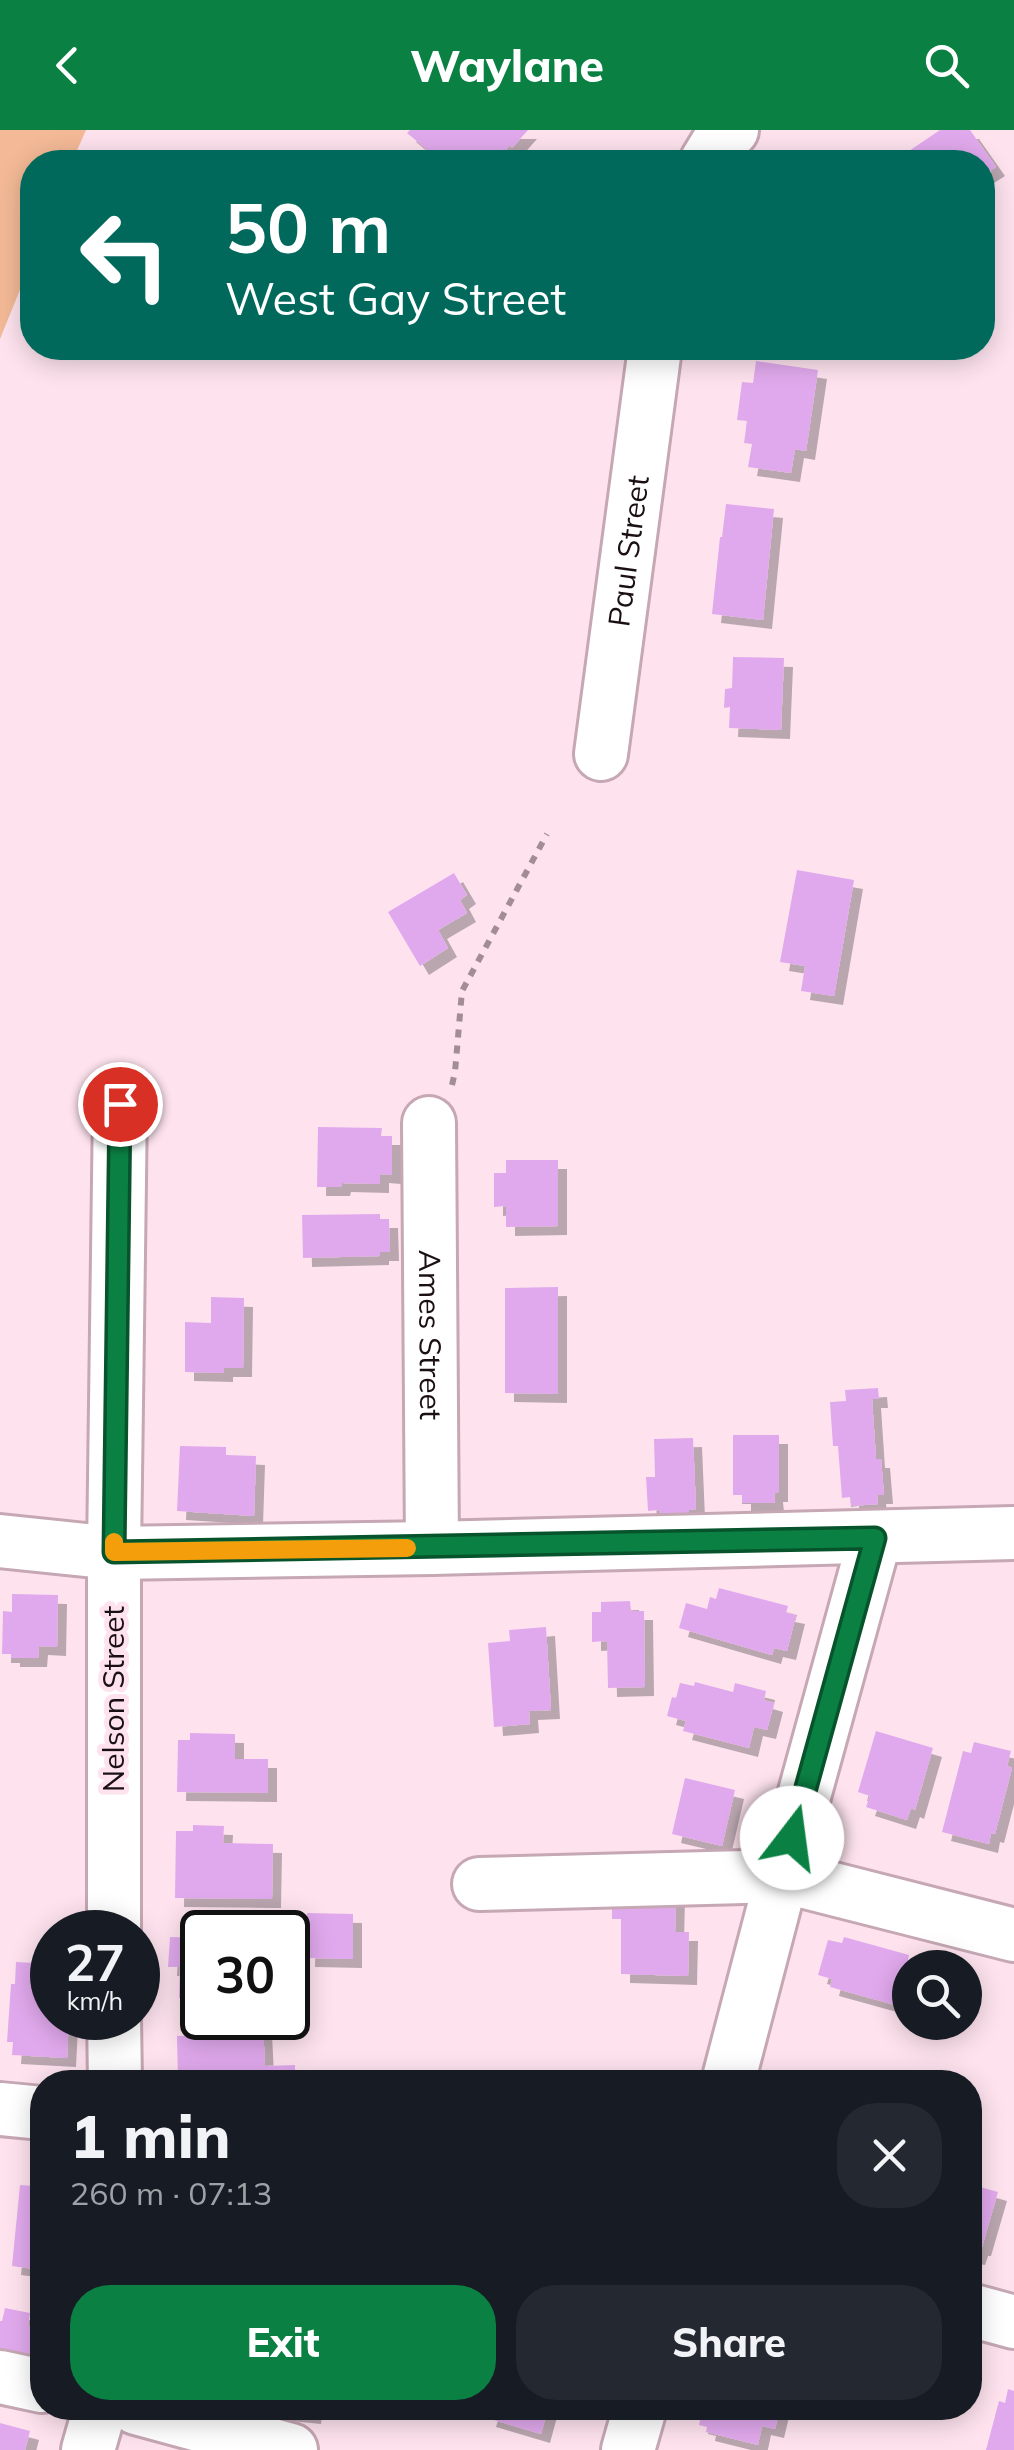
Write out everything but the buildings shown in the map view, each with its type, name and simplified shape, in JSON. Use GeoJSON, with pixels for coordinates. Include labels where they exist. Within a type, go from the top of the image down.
{"type":"FeatureCollection","features":[{"type":"Feature","properties":{"kind":"street"},"geometry":{"type":"LineString","coordinates":[[713,150],[732,130]]}},
{"type":"Feature","properties":{"kind":"street","name":"Paul Street"},"geometry":{"type":"LineString","coordinates":[[601,754],[654,360]]}},
{"type":"Feature","properties":{"kind":"street","name":"Nelson Street"},"geometry":{"type":"LineString","coordinates":[[114,1910],[120,1104]]}},
{"type":"Feature","properties":{"kind":"street","name":"Ames Street"},"geometry":{"type":"LineString","coordinates":[[429,1131],[432,1548]]}},
{"type":"Feature","properties":{"kind":"street"},"geometry":{"type":"LineString","coordinates":[[0,1540],[114,1552],[1014,1533]]}},
{"type":"Feature","properties":{"kind":"street"},"geometry":{"type":"LineString","coordinates":[[731,2070],[875,1538]]}},
{"type":"Feature","properties":{"kind":"street"},"geometry":{"type":"LineString","coordinates":[[478,1884],[782,1876],[1014,1935]]}},
{"type":"Feature","properties":{"kind":"street"},"geometry":{"type":"LineString","coordinates":[[114,2040],[114,2070]]}},
{"type":"Feature","properties":{"kind":"street"},"geometry":{"type":"LineString","coordinates":[[0,2109],[30,2112]]}},
{"type":"Feature","properties":{"kind":"street"},"geometry":{"type":"LineString","coordinates":[[982,2313],[1014,2322]]}},
{"type":"Feature","properties":{"kind":"street"},"geometry":{"type":"LineString","coordinates":[[0,2377],[30,2383]]}},
{"type":"Feature","properties":{"kind":"street"},"geometry":{"type":"LineString","coordinates":[[88,2450],[97,2420]]}},
{"type":"Feature","properties":{"kind":"street"},"geometry":{"type":"LineString","coordinates":[[180,2420],[291,2450]]}},
{"type":"Feature","properties":{"kind":"street"},"geometry":{"type":"LineString","coordinates":[[628,2450],[637,2420]]}},
{"type":"Feature","properties":{"kind":"path"},"geometry":{"type":"LineString","coordinates":[[429,1131],[441,1126],[456,1072],[462,991],[547,834]]}},
{"type":"Feature","properties":{"kind":"shaded area"},"geometry":{"type":"Polygon","coordinates":[[[0,130],[86,130],[77,150],[20,150],[20,290],[0,339],[0,130]]]}},
{"type":"Feature","properties":{"kind":"slow traffic"},"geometry":{"type":"LineString","coordinates":[[114,1542],[114,1552],[407,1548]]}},
{"type":"Feature","properties":{"kind":"route"},"geometry":{"type":"LineString","coordinates":[[120,1104],[114,1552],[875,1538],[792,1838]]}}]}
